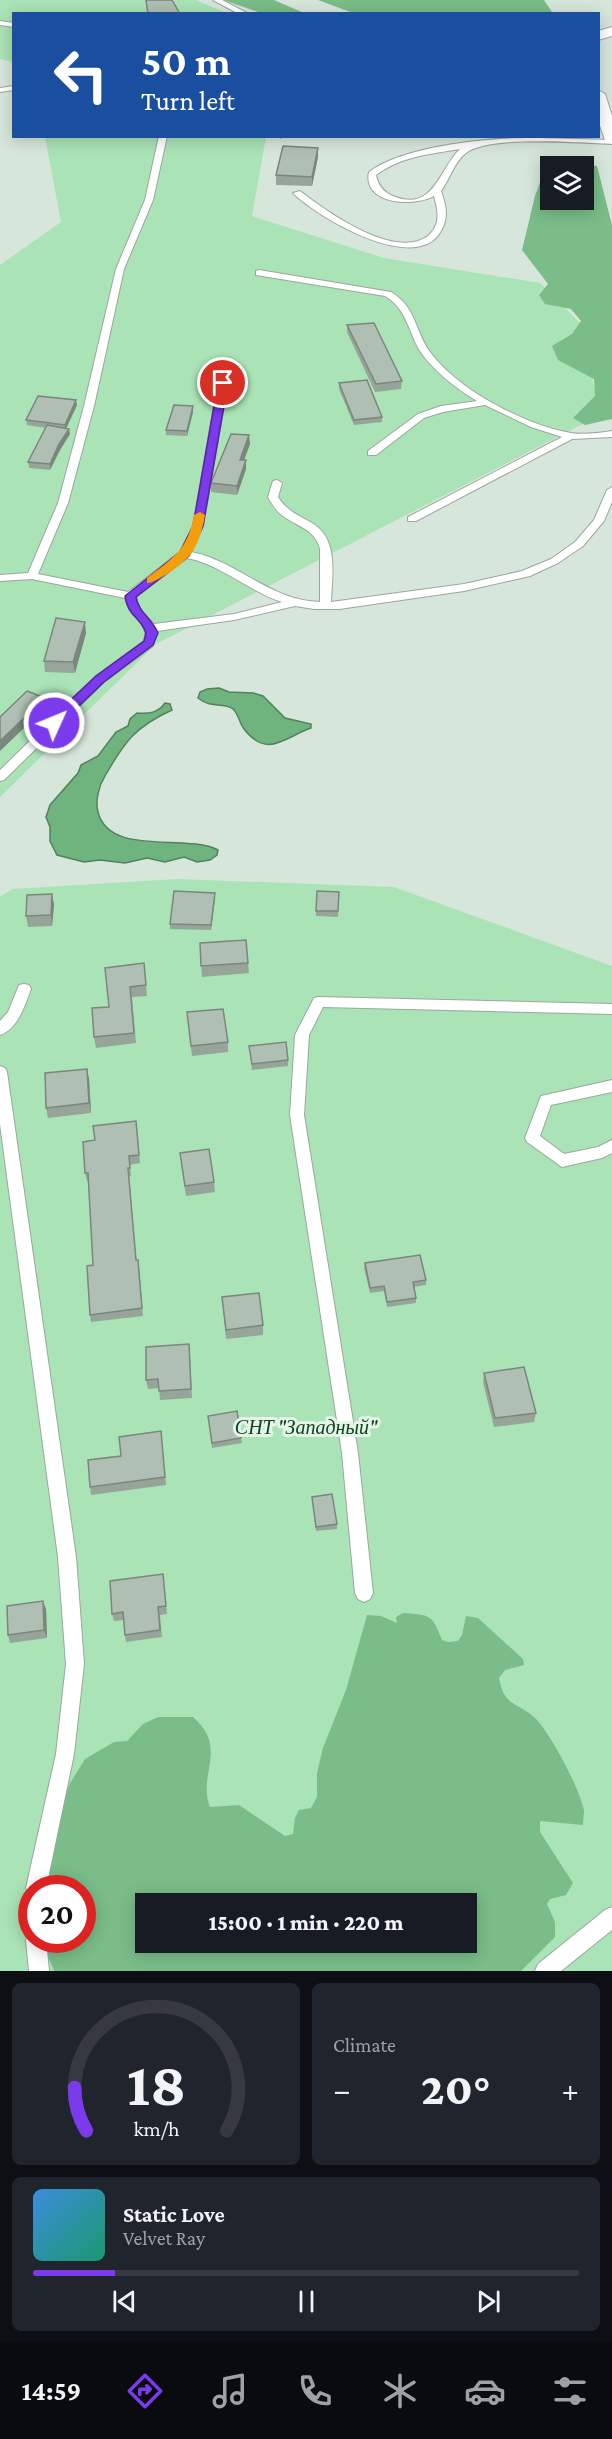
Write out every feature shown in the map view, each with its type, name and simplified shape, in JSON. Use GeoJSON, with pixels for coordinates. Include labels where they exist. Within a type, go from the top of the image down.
{"type":"FeatureCollection","features":[{"type":"Feature","properties":{"kind":"street"},"geometry":{"type":"LineString","coordinates":[[600,101],[612,141]]}},
{"type":"Feature","properties":{"kind":"lane"},"geometry":{"type":"LineString","coordinates":[[216,0],[242,12]]}},
{"type":"Feature","properties":{"kind":"lane"},"geometry":{"type":"LineString","coordinates":[[32,576],[63,503],[89,406],[120,269],[149,200],[163,138]]}},
{"type":"Feature","properties":{"kind":"lane"},"geometry":{"type":"LineString","coordinates":[[565,138],[577,141]]}},
{"type":"Feature","properties":{"kind":"lane"},"geometry":{"type":"LineString","coordinates":[[438,193],[426,199],[395,200],[376,188],[372,174],[379,167],[407,157],[474,145],[512,141],[612,141]]}},
{"type":"Feature","properties":{"kind":"lane"},"geometry":{"type":"LineString","coordinates":[[297,194],[328,217],[351,229],[397,244],[424,243],[435,236],[442,218],[438,193],[456,157],[464,149],[474,145]]}},
{"type":"Feature","properties":{"kind":"lane"},"geometry":{"type":"LineString","coordinates":[[259,273],[388,294],[399,299],[405,306],[424,352],[451,381],[487,402],[549,431],[571,436],[612,434]]}},
{"type":"Feature","properties":{"kind":"lane"},"geometry":{"type":"LineString","coordinates":[[0,578],[32,576],[130,596],[185,554],[198,526],[223,383]]}},
{"type":"Feature","properties":{"kind":"lane"},"geometry":{"type":"LineString","coordinates":[[372,453],[421,416],[452,407],[487,402]]}},
{"type":"Feature","properties":{"kind":"lane"},"geometry":{"type":"LineString","coordinates":[[412,519],[571,436]]}},
{"type":"Feature","properties":{"kind":"lane"},"geometry":{"type":"LineString","coordinates":[[277,483],[273,497],[279,509],[320,535],[326,549],[325,606]]}},
{"type":"Feature","properties":{"kind":"lane"},"geometry":{"type":"LineString","coordinates":[[185,554],[210,560],[265,591],[295,603],[325,606],[504,581],[537,571],[563,557],[596,525],[612,490]]}},
{"type":"Feature","properties":{"kind":"lane"},"geometry":{"type":"LineString","coordinates":[[0,777],[100,679],[149,643],[152,633],[150,628],[133,609],[130,596]]}},
{"type":"Feature","properties":{"kind":"lane"},"geometry":{"type":"LineString","coordinates":[[150,628],[234,617],[295,603]]}},
{"type":"Feature","properties":{"kind":"lane"},"geometry":{"type":"LineString","coordinates":[[0,1030],[14,1015],[24,989]]}},
{"type":"Feature","properties":{"kind":"lane"},"geometry":{"type":"LineString","coordinates":[[364,1593],[350,1453],[297,1115],[302,1035],[319,1002],[612,1009]]}},
{"type":"Feature","properties":{"kind":"lane"},"geometry":{"type":"LineString","coordinates":[[0,1072],[65,1545],[75,1664],[65,1754],[39,1875]]}},
{"type":"Feature","properties":{"kind":"lane"},"geometry":{"type":"LineString","coordinates":[[612,1086],[546,1100],[532,1138],[562,1161],[602,1152],[612,1146]]}},
{"type":"Feature","properties":{"kind":"lane"},"geometry":{"type":"LineString","coordinates":[[544,1971],[612,1917]]}},
{"type":"Feature","properties":{"kind":"lane"},"geometry":{"type":"LineString","coordinates":[[37,1953],[39,1971]]}},
{"type":"Feature","properties":{"kind":"green space"},"geometry":{"type":"Polygon","coordinates":[[[0,0],[196,0],[224,12],[12,12],[12,62],[0,59],[0,0]]]}},
{"type":"Feature","properties":{"kind":"green space"},"geometry":{"type":"Polygon","coordinates":[[[45,138],[266,138],[252,216],[384,258],[540,283],[581,324],[600,415],[156,644],[0,797],[0,265],[61,222],[45,138]]]}},
{"type":"Feature","properties":{"kind":"green space","name":"СНТ \"Западный\""},"geometry":{"type":"Polygon","coordinates":[[[177,879],[394,887],[612,966],[612,1971],[0,1971],[0,897],[12,889],[177,879]]]}},
{"type":"Feature","properties":{"kind":"shaded area"},"geometry":{"type":"Polygon","coordinates":[[[223,0],[274,0],[302,12],[258,12],[223,0]]]}},
{"type":"Feature","properties":{"kind":"shaded area"},"geometry":{"type":"Polygon","coordinates":[[[318,0],[544,0],[552,12],[350,12],[318,0]]]}},
{"type":"Feature","properties":{"kind":"shaded area"},"geometry":{"type":"Polygon","coordinates":[[[594,166],[597,166],[612,225],[612,419],[585,425],[573,418],[595,396],[594,379],[558,360],[552,346],[572,334],[581,321],[571,309],[545,304],[539,295],[548,284],[522,250],[540,182],[540,210],[594,210],[594,166]]]}},
{"type":"Feature","properties":{"kind":"shaded area"},"geometry":{"type":"Polygon","coordinates":[[[219,688],[229,692],[253,693],[263,696],[285,718],[311,724],[311,728],[277,743],[261,743],[244,729],[233,709],[198,698],[200,692],[219,688]]]}},
{"type":"Feature","properties":{"kind":"shaded area"},"geometry":{"type":"Polygon","coordinates":[[[165,703],[170,704],[172,710],[159,716],[132,736],[112,764],[99,789],[98,812],[105,826],[117,835],[150,842],[204,845],[218,850],[217,855],[210,860],[197,862],[184,857],[165,862],[147,858],[125,863],[100,860],[84,862],[57,855],[50,841],[50,827],[46,817],[50,805],[78,773],[81,765],[98,756],[116,732],[128,726],[130,719],[137,713],[156,711],[165,703]]]}},
{"type":"Feature","properties":{"kind":"shaded area"},"geometry":{"type":"Polygon","coordinates":[[[403,1613],[425,1616],[435,1625],[442,1640],[448,1642],[458,1641],[462,1635],[466,1616],[478,1618],[523,1659],[524,1665],[505,1670],[499,1678],[501,1687],[511,1702],[534,1717],[548,1734],[571,1776],[584,1811],[583,1825],[540,1821],[540,1832],[573,1883],[566,1895],[550,1899],[547,1904],[555,1922],[555,1937],[521,1971],[54,1971],[47,1953],[96,1953],[96,1875],[48,1875],[56,1821],[70,1783],[85,1759],[114,1742],[127,1741],[143,1724],[158,1717],[193,1717],[204,1728],[211,1750],[207,1783],[210,1807],[239,1805],[285,1836],[293,1834],[295,1818],[299,1810],[311,1808],[317,1797],[317,1773],[323,1748],[346,1690],[367,1615],[381,1616],[397,1623],[396,1617],[403,1613]]]}},
{"type":"Feature","properties":{"kind":"building"},"geometry":{"type":"Polygon","coordinates":[[[146,0],[172,0],[179,12],[148,12],[146,0]]]}},
{"type":"Feature","properties":{"kind":"building"},"geometry":{"type":"Polygon","coordinates":[[[283,146],[318,148],[312,177],[276,175],[283,146]]]}},
{"type":"Feature","properties":{"kind":"building"},"geometry":{"type":"Polygon","coordinates":[[[374,323],[402,381],[376,384],[347,325],[374,323]]]}},
{"type":"Feature","properties":{"kind":"building"},"geometry":{"type":"Polygon","coordinates":[[[367,380],[382,417],[354,420],[339,383],[367,380]]]}},
{"type":"Feature","properties":{"kind":"building"},"geometry":{"type":"Polygon","coordinates":[[[38,396],[76,400],[65,425],[26,420],[38,396]]]}},
{"type":"Feature","properties":{"kind":"building"},"geometry":{"type":"Polygon","coordinates":[[[174,405],[193,406],[187,431],[166,430],[174,405]]]}},
{"type":"Feature","properties":{"kind":"building"},"geometry":{"type":"Polygon","coordinates":[[[47,425],[69,429],[50,464],[28,462],[47,425]]]}},
{"type":"Feature","properties":{"kind":"building"},"geometry":{"type":"Polygon","coordinates":[[[231,434],[249,435],[240,460],[246,460],[237,486],[211,483],[231,434]]]}},
{"type":"Feature","properties":{"kind":"building"},"geometry":{"type":"Polygon","coordinates":[[[56,618],[85,622],[73,662],[44,661],[56,618]]]}},
{"type":"Feature","properties":{"kind":"building"},"geometry":{"type":"Polygon","coordinates":[[[27,691],[45,698],[0,741],[0,717],[27,691]]]}},
{"type":"Feature","properties":{"kind":"building"},"geometry":{"type":"Polygon","coordinates":[[[174,891],[215,893],[211,925],[170,924],[174,891]]]}},
{"type":"Feature","properties":{"kind":"building"},"geometry":{"type":"Polygon","coordinates":[[[317,891],[339,892],[338,911],[316,911],[317,891]]]}},
{"type":"Feature","properties":{"kind":"building"},"geometry":{"type":"Polygon","coordinates":[[[52,894],[51,915],[26,916],[27,895],[52,894]]]}},
{"type":"Feature","properties":{"kind":"building"},"geometry":{"type":"Polygon","coordinates":[[[246,940],[248,963],[201,966],[200,943],[246,940]]]}},
{"type":"Feature","properties":{"kind":"building"},"geometry":{"type":"Polygon","coordinates":[[[144,963],[146,985],[130,987],[134,1033],[94,1037],[92,1008],[109,1007],[105,968],[144,963]]]}},
{"type":"Feature","properties":{"kind":"building"},"geometry":{"type":"Polygon","coordinates":[[[223,1009],[228,1042],[191,1046],[187,1012],[223,1009]]]}},
{"type":"Feature","properties":{"kind":"building"},"geometry":{"type":"Polygon","coordinates":[[[286,1042],[288,1060],[252,1064],[249,1046],[286,1042]]]}},
{"type":"Feature","properties":{"kind":"building"},"geometry":{"type":"Polygon","coordinates":[[[87,1069],[89,1103],[46,1108],[45,1073],[87,1069]]]}},
{"type":"Feature","properties":{"kind":"building"},"geometry":{"type":"Polygon","coordinates":[[[136,1121],[139,1155],[129,1156],[130,1168],[128,1168],[142,1308],[90,1315],[87,1266],[93,1265],[88,1173],[85,1173],[83,1142],[95,1140],[93,1126],[136,1121]]]}},
{"type":"Feature","properties":{"kind":"building"},"geometry":{"type":"Polygon","coordinates":[[[209,1149],[214,1182],[185,1186],[180,1153],[209,1149]]]}},
{"type":"Feature","properties":{"kind":"building"},"geometry":{"type":"Polygon","coordinates":[[[420,1255],[426,1280],[413,1282],[416,1298],[387,1302],[384,1286],[370,1288],[365,1263],[420,1255]]]}},
{"type":"Feature","properties":{"kind":"building"},"geometry":{"type":"Polygon","coordinates":[[[259,1293],[263,1325],[226,1330],[222,1297],[259,1293]]]}},
{"type":"Feature","properties":{"kind":"building"},"geometry":{"type":"Polygon","coordinates":[[[189,1344],[191,1389],[159,1391],[158,1379],[146,1380],[146,1347],[189,1344]]]}},
{"type":"Feature","properties":{"kind":"building"},"geometry":{"type":"Polygon","coordinates":[[[524,1367],[536,1413],[495,1418],[484,1373],[524,1367]]]}},
{"type":"Feature","properties":{"kind":"building"},"geometry":{"type":"Polygon","coordinates":[[[237,1411],[241,1438],[212,1443],[208,1416],[237,1411]]]}},
{"type":"Feature","properties":{"kind":"building"},"geometry":{"type":"Polygon","coordinates":[[[161,1431],[165,1477],[90,1487],[88,1460],[121,1456],[119,1437],[161,1431]]]}},
{"type":"Feature","properties":{"kind":"building"},"geometry":{"type":"Polygon","coordinates":[[[332,1494],[337,1524],[316,1527],[312,1497],[332,1494]]]}},
{"type":"Feature","properties":{"kind":"building"},"geometry":{"type":"Polygon","coordinates":[[[163,1574],[166,1606],[158,1607],[160,1630],[125,1635],[123,1612],[112,1614],[110,1581],[163,1574]]]}},
{"type":"Feature","properties":{"kind":"building"},"geometry":{"type":"Polygon","coordinates":[[[43,1601],[44,1630],[8,1635],[7,1606],[43,1601]]]}},
{"type":"Feature","properties":{"kind":"slow traffic"},"geometry":{"type":"LineString","coordinates":[[151,580],[185,554],[198,526],[200,515]]}},
{"type":"Feature","properties":{"kind":"route"},"geometry":{"type":"LineString","coordinates":[[54,723],[100,679],[149,643],[152,633],[147,622],[133,609],[130,596],[185,554],[198,526],[223,383]]}}]}
